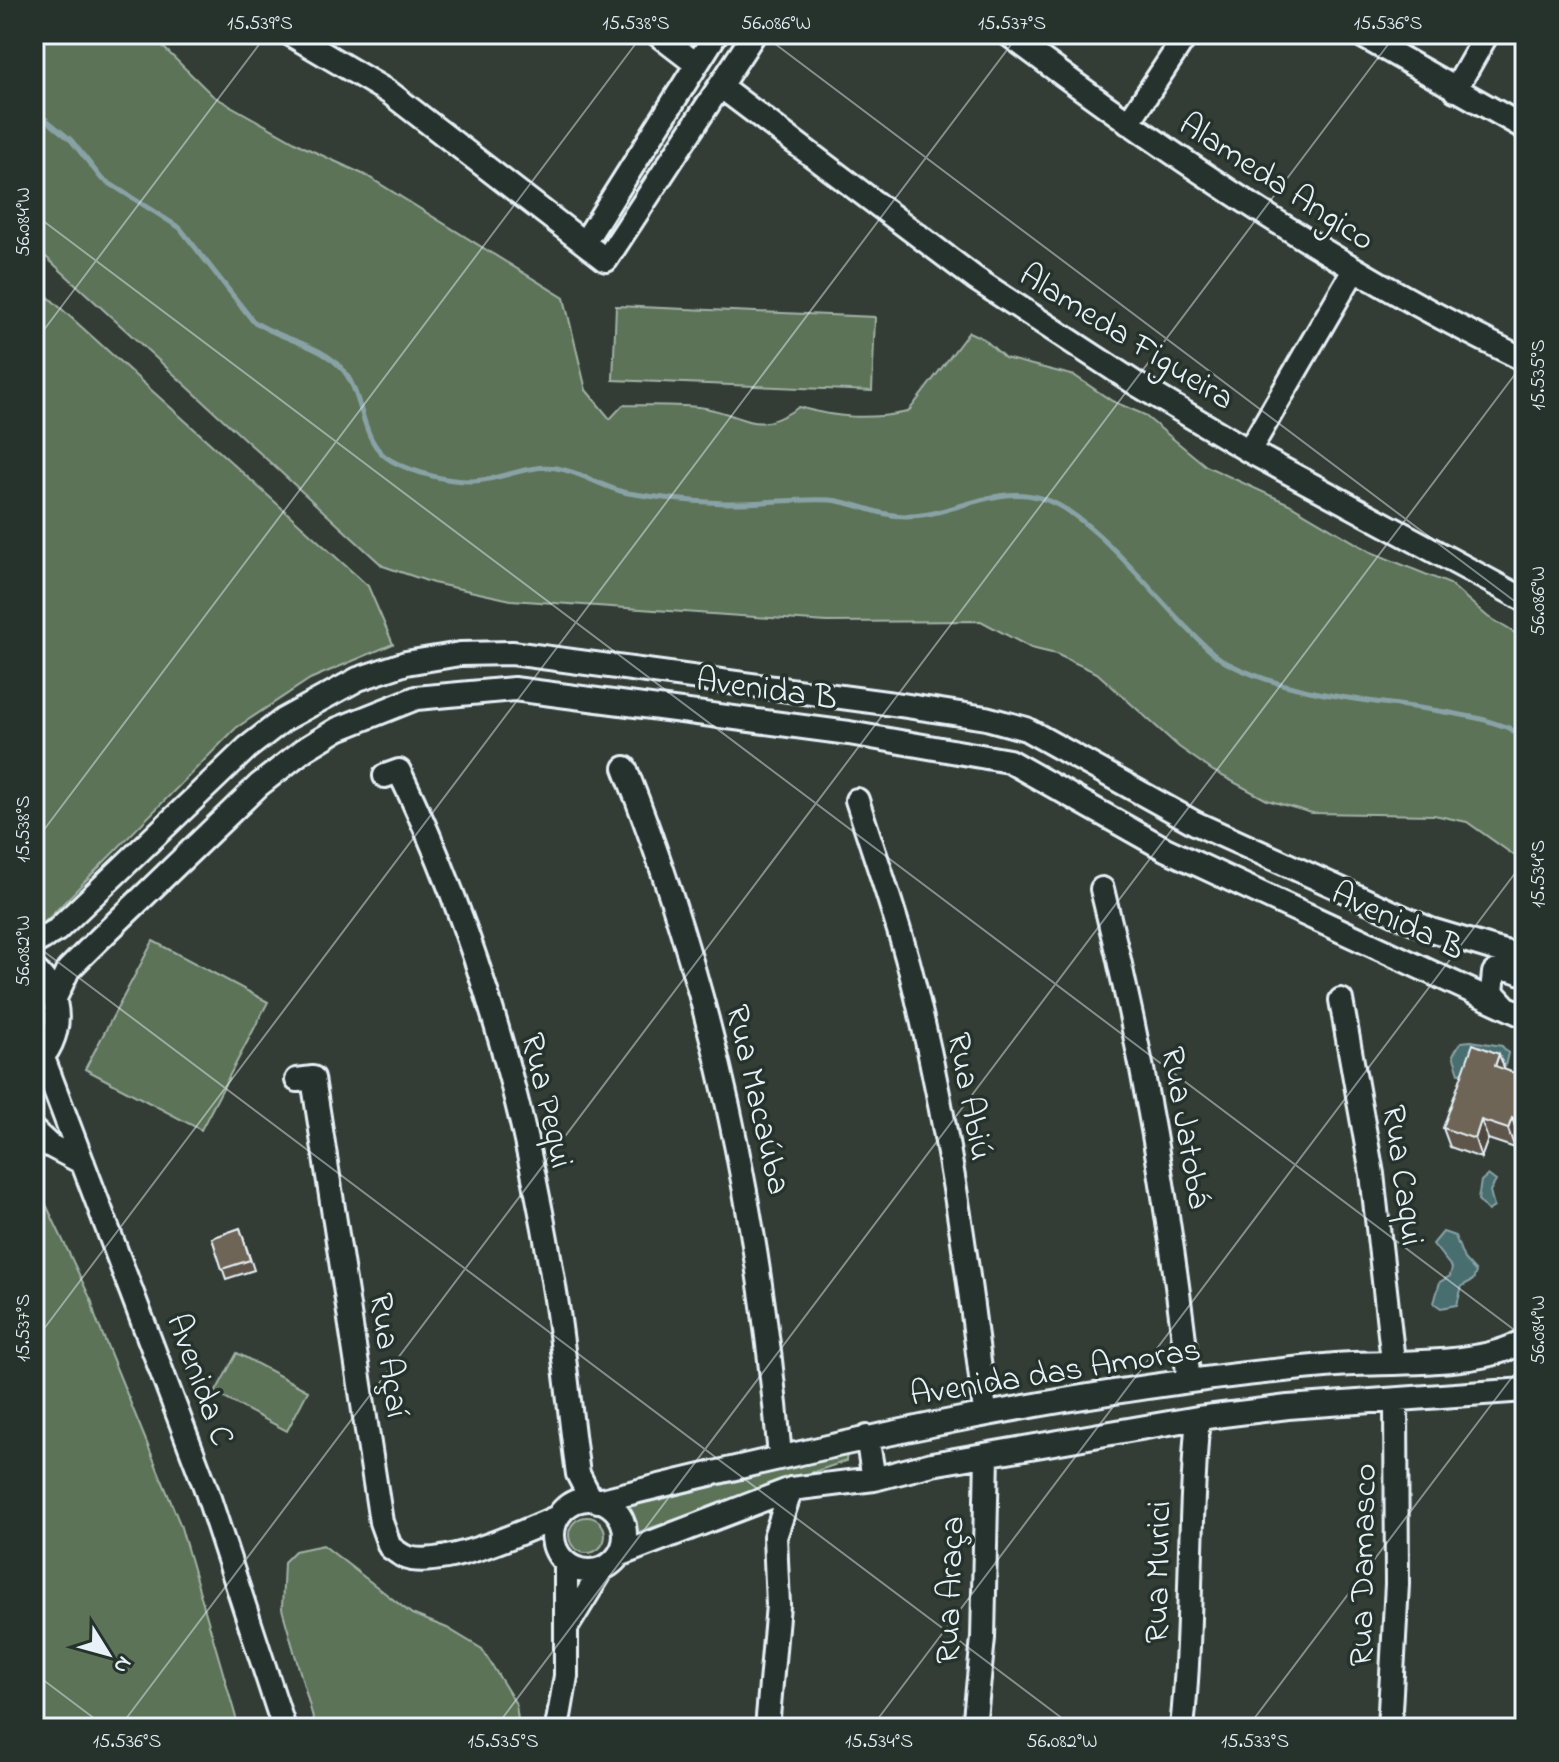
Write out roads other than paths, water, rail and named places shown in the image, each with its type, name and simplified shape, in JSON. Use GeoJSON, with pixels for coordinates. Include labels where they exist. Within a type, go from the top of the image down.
{"type":"FeatureCollection","features":[{"type":"Feature","properties":{"kind":"street"},"geometry":{"type":"LineString","coordinates":[[290,34],[390,93],[606,260],[751,38]]}},
{"type":"Feature","properties":{"kind":"street"},"geometry":{"type":"LineString","coordinates":[[657,34],[696,64]]}},
{"type":"Feature","properties":{"kind":"street"},"geometry":{"type":"LineString","coordinates":[[584,243],[716,34]]}},
{"type":"Feature","properties":{"kind":"street","name":"Alameda Angico"},"geometry":{"type":"LineString","coordinates":[[1008,34],[1128,123],[1307,244],[1442,320],[1525,360]]}},
{"type":"Feature","properties":{"kind":"street"},"geometry":{"type":"LineString","coordinates":[[1128,123],[1187,34]]}},
{"type":"Feature","properties":{"kind":"street"},"geometry":{"type":"LineString","coordinates":[[1359,34],[1525,128]]}},
{"type":"Feature","properties":{"kind":"street"},"geometry":{"type":"LineString","coordinates":[[1455,90],[1487,34]]}},
{"type":"Feature","properties":{"kind":"street","name":"Alameda Figueira"},"geometry":{"type":"LineString","coordinates":[[720,86],[976,279],[1138,385],[1249,451],[1525,600]]}},
{"type":"Feature","properties":{"kind":"street"},"geometry":{"type":"LineString","coordinates":[[660,177],[649,168],[648,161],[666,116]]}},
{"type":"Feature","properties":{"kind":"street"},"geometry":{"type":"LineString","coordinates":[[1249,451],[1354,270]]}},
{"type":"Feature","properties":{"kind":"street","name":"Avenida B"},"geometry":{"type":"LineString","coordinates":[[34,943],[57,930],[247,748],[295,712],[358,679],[406,663],[460,654],[512,653],[901,705],[986,718],[1026,729],[1195,823],[1414,923],[1525,958]]}},
{"type":"Feature","properties":{"kind":"street","name":"Avenida B"},"geometry":{"type":"LineString","coordinates":[[55,998],[68,970],[91,947],[259,785],[305,749],[338,729],[416,698],[514,689],[849,733],[1009,761],[1165,849],[1412,961],[1516,1012],[1525,1025]]}},
{"type":"Feature","properties":{"kind":"street","name":"Rua Macaúba"},"geometry":{"type":"LineString","coordinates":[[625,768],[693,961],[734,1127],[761,1281],[780,1456]]}},
{"type":"Feature","properties":{"kind":"street","name":"Rua Pequi"},"geometry":{"type":"LineString","coordinates":[[385,776],[399,771],[422,818],[469,937],[509,1064],[554,1288],[578,1474],[595,1500]]}},
{"type":"Feature","properties":{"kind":"street","name":"Rua Abiú"},"geometry":{"type":"LineString","coordinates":[[857,800],[909,967],[928,1044],[962,1233],[985,1412]]}},
{"type":"Feature","properties":{"kind":"street","name":"Rua Jatobá"},"geometry":{"type":"LineString","coordinates":[[1102,889],[1153,1113],[1189,1381]]}},
{"type":"Feature","properties":{"kind":"street"},"geometry":{"type":"LineString","coordinates":[[1412,961],[1467,998],[1525,1025]]}},
{"type":"Feature","properties":{"kind":"street"},"geometry":{"type":"LineString","coordinates":[[1516,1012],[1492,992],[1494,973],[1504,967],[1525,974]]}},
{"type":"Feature","properties":{"kind":"street"},"geometry":{"type":"LineString","coordinates":[[34,969],[55,998],[56,1030],[38,1062]]}},
{"type":"Feature","properties":{"kind":"street","name":"Rua Caqui"},"geometry":{"type":"LineString","coordinates":[[1341,1000],[1370,1160],[1393,1361]]}},
{"type":"Feature","properties":{"kind":"street","name":"Avenida C"},"geometry":{"type":"LineString","coordinates":[[38,1062],[83,1163],[205,1486],[284,1728]]}},
{"type":"Feature","properties":{"kind":"street","name":"Rua Açaí"},"geometry":{"type":"LineString","coordinates":[[297,1080],[313,1078],[385,1536],[390,1547],[412,1559],[496,1544],[562,1512]]}},
{"type":"Feature","properties":{"kind":"street"},"geometry":{"type":"LineString","coordinates":[[34,1131],[49,1145],[83,1163]]}},
{"type":"Feature","properties":{"kind":"street","name":"Avenida das Amoras"},"geometry":{"type":"LineString","coordinates":[[595,1500],[985,1412],[1285,1369],[1479,1358],[1511,1349],[1525,1340]]}},
{"type":"Feature","properties":{"kind":"street"},"geometry":{"type":"LineString","coordinates":[[1285,1369],[1288,1407]]}},
{"type":"Feature","properties":{"kind":"street","name":"Avenida das Amoras"},"geometry":{"type":"LineString","coordinates":[[611,1562],[752,1501],[791,1489],[874,1479],[987,1455],[1198,1418],[1288,1407],[1396,1402],[1446,1394],[1525,1390]]}},
{"type":"Feature","properties":{"kind":"street","name":"Rua Damasco"},"geometry":{"type":"LineString","coordinates":[[1389,1728],[1397,1584],[1396,1402]]}},
{"type":"Feature","properties":{"kind":"street","name":"Rua Murici"},"geometry":{"type":"LineString","coordinates":[[1182,1728],[1191,1597],[1191,1491],[1198,1418]]}},
{"type":"Feature","properties":{"kind":"street"},"geometry":{"type":"LineString","coordinates":[[867,1437],[874,1479]]}},
{"type":"Feature","properties":{"kind":"street","name":"Rua Araça"},"geometry":{"type":"LineString","coordinates":[[974,1728],[983,1638],[987,1455]]}},
{"type":"Feature","properties":{"kind":"street","name":"Rua Pequi"},"geometry":{"type":"LineString","coordinates":[[562,1512],[578,1474]]}},
{"type":"Feature","properties":{"kind":"street"},"geometry":{"type":"LineString","coordinates":[[767,1728],[778,1605],[775,1537],[791,1489]]}},
{"type":"Feature","properties":{"kind":"street"},"geometry":{"type":"LineString","coordinates":[[557,1728],[566,1676],[568,1626],[554,1528],[562,1512],[595,1500],[617,1513],[622,1523],[623,1544],[568,1626]]}},
{"type":"Feature","properties":{"kind":"street"},"geometry":{"type":"LineString","coordinates":[[752,1501],[775,1537]]}},
{"type":"Feature","properties":{"kind":"street","name":"Rua Açaí"},"geometry":{"type":"LineString","coordinates":[[496,1544],[560,1555]]}},
{"type":"Feature","properties":{"kind":"street"},"geometry":{"type":"LineString","coordinates":[[560,1555],[583,1571],[611,1562]]}},
{"type":"Feature","properties":{"kind":"water"},"geometry":{"type":"Polygon","coordinates":[[[1461,1042],[1502,1046],[1508,1053],[1505,1066],[1459,1073],[1453,1055],[1461,1042]]]}},
{"type":"Feature","properties":{"kind":"water"},"geometry":{"type":"Polygon","coordinates":[[[1488,1175],[1496,1181],[1490,1191],[1494,1207],[1488,1211],[1478,1200],[1481,1181],[1488,1175]]]}},
{"type":"Feature","properties":{"kind":"water"},"geometry":{"type":"Polygon","coordinates":[[[1443,1232],[1455,1236],[1464,1259],[1476,1272],[1473,1280],[1462,1286],[1457,1305],[1441,1308],[1434,1303],[1440,1282],[1450,1276],[1452,1268],[1433,1244],[1443,1232]]]}},
{"type":"Feature","properties":{"kind":"waterway"},"geometry":{"type":"LineString","coordinates":[[34,110],[71,140],[101,178],[180,228],[253,321],[313,348],[335,362],[351,382],[374,444],[401,465],[432,476],[463,481],[483,480],[535,468],[556,468],[619,491],[652,497],[725,503],[830,500],[905,516],[939,512],[1006,495],[1041,498],[1060,506],[1100,536],[1198,640],[1227,663],[1258,676],[1322,694],[1485,720],[1509,728],[1525,739]]}}]}
